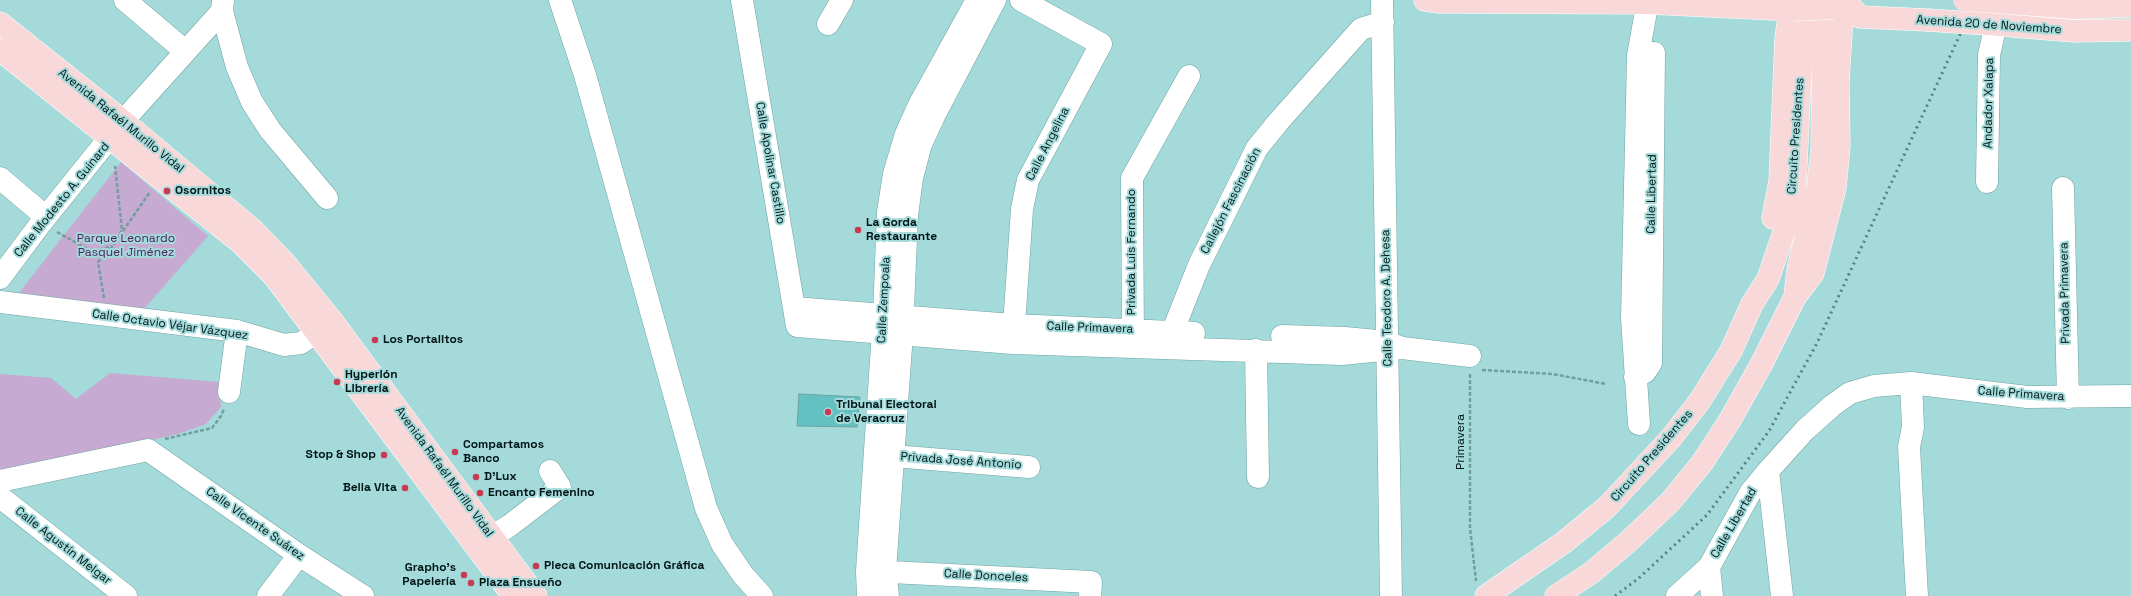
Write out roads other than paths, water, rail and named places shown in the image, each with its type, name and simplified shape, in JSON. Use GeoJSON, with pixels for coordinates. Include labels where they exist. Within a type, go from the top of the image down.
{"type":"FeatureCollection","features":[{"type":"Feature","properties":{"kind":"main road"},"geometry":{"type":"LineString","coordinates":[[1425,0],[1439,2],[1655,2],[1796,5],[1843,4],[1838,82],[1839,146],[1835,188],[1813,273],[1795,297]]}},
{"type":"Feature","properties":{"kind":"main road","name":"Avenida 20 de Noviembre"},"geometry":{"type":"LineString","coordinates":[[1964,0],[2131,6]]}},
{"type":"Feature","properties":{"kind":"main road","name":"Avenida 20 de Noviembre"},"geometry":{"type":"LineString","coordinates":[[1843,4],[1860,17],[1992,24],[2074,31],[2131,30]]}},
{"type":"Feature","properties":{"kind":"main road","name":"Circuito Presidentes"},"geometry":{"type":"LineString","coordinates":[[1556,596],[1591,574],[1629,541],[1670,502],[1702,463],[1730,420],[1762,363],[1795,297],[1798,269],[1818,185],[1822,149],[1823,38],[1843,4]]}},
{"type":"Feature","properties":{"kind":"main road"},"geometry":{"type":"LineString","coordinates":[[1752,304],[1756,272],[1773,221],[1780,181],[1786,44],[1796,5]]}},
{"type":"Feature","properties":{"kind":"main road","name":"Circuito Presidentes"},"geometry":{"type":"LineString","coordinates":[[1481,592],[1563,543],[1607,507],[1641,472],[1699,402],[1731,351],[1752,304],[1768,279],[1788,220],[1795,186],[1802,38],[1796,5]]}},
{"type":"Feature","properties":{"kind":"main road","name":"Avenida Rafaél Murillo Vidal"},"geometry":{"type":"LineString","coordinates":[[0,23],[117,129],[160,177],[241,243],[325,328],[536,596]]}},
{"type":"Feature","properties":{"kind":"main road","name":"Avenida Rafaél Murillo Vidal"},"geometry":{"type":"LineString","coordinates":[[0,50],[117,129],[252,229],[284,262],[325,328],[513,596]]}},
{"type":"Feature","properties":{"kind":"street"},"geometry":{"type":"LineString","coordinates":[[126,0],[185,50]]}},
{"type":"Feature","properties":{"kind":"street"},"geometry":{"type":"LineString","coordinates":[[560,0],[585,75],[706,508],[722,544],[743,575],[762,596]]}},
{"type":"Feature","properties":{"kind":"street","name":"Calle Apolinar Castillo"},"geometry":{"type":"LineString","coordinates":[[742,0],[796,317]]}},
{"type":"Feature","properties":{"kind":"street"},"geometry":{"type":"LineString","coordinates":[[828,24],[842,0]]}},
{"type":"Feature","properties":{"kind":"street","name":"Calle Zempoala"},"geometry":{"type":"LineString","coordinates":[[868,596],[876,571],[894,456],[893,324],[888,212],[894,174],[906,134],[918,104],[978,0]]}},
{"type":"Feature","properties":{"kind":"street","name":"Calle Zempoala"},"geometry":{"type":"LineString","coordinates":[[888,596],[876,571],[893,324],[912,178],[921,144],[995,0]]}},
{"type":"Feature","properties":{"kind":"street","name":"Calle Angelina"},"geometry":{"type":"LineString","coordinates":[[1013,334],[1022,209],[1028,180],[1101,44],[1021,0]]}},
{"type":"Feature","properties":{"kind":"street","name":"Calle Teodoro A. Dehesa"},"geometry":{"type":"LineString","coordinates":[[1382,0],[1392,347],[1391,596]]}},
{"type":"Feature","properties":{"kind":"street","name":"Calle Libertad"},"geometry":{"type":"LineString","coordinates":[[1639,424],[1632,318],[1646,56],[1655,2]]}},
{"type":"Feature","properties":{"kind":"street"},"geometry":{"type":"LineString","coordinates":[[223,6],[237,67],[252,102],[270,130],[327,198]]}},
{"type":"Feature","properties":{"kind":"street","name":"Calle Modesto A. Guinard"},"geometry":{"type":"LineString","coordinates":[[0,278],[44,220],[117,129],[223,6]]}},
{"type":"Feature","properties":{"kind":"street","name":"Callejón Fascinación"},"geometry":{"type":"LineString","coordinates":[[1172,333],[1199,265],[1257,148],[1279,120],[1361,29],[1383,22]]}},
{"type":"Feature","properties":{"kind":"street","name":"Andador Xalapa"},"geometry":{"type":"LineString","coordinates":[[1987,182],[1989,55],[1992,24]]}},
{"type":"Feature","properties":{"kind":"street","name":"Privada Luis Fernando"},"geometry":{"type":"LineString","coordinates":[[1132,338],[1132,178],[1189,76]]}},
{"type":"Feature","properties":{"kind":"street"},"geometry":{"type":"LineString","coordinates":[[0,178],[44,220]]}},
{"type":"Feature","properties":{"kind":"street","name":"Privada Primavera"},"geometry":{"type":"LineString","coordinates":[[2063,188],[2068,398]]}},
{"type":"Feature","properties":{"kind":"street","name":"Calle Octavio Véjar Vázquez"},"geometry":{"type":"LineString","coordinates":[[0,302],[106,317],[237,332],[284,345],[301,344],[325,328]]}},
{"type":"Feature","properties":{"kind":"street","name":"Calle Primavera"},"geometry":{"type":"LineString","coordinates":[[796,317],[1013,334],[1132,338],[1256,350],[1342,354],[1392,347]]}},
{"type":"Feature","properties":{"kind":"street"},"geometry":{"type":"LineString","coordinates":[[229,392],[237,332]]}},
{"type":"Feature","properties":{"kind":"street","name":"Calle Primavera"},"geometry":{"type":"LineString","coordinates":[[1132,338],[1172,333],[1345,338],[1392,347]]}},
{"type":"Feature","properties":{"kind":"street"},"geometry":{"type":"LineString","coordinates":[[1392,347],[1470,363]]}},
{"type":"Feature","properties":{"kind":"street"},"geometry":{"type":"LineString","coordinates":[[1256,350],[1258,477]]}},
{"type":"Feature","properties":{"kind":"street"},"geometry":{"type":"LineString","coordinates":[[1911,383],[1913,427],[1909,447],[1917,596]]}},
{"type":"Feature","properties":{"kind":"street","name":"Calle Primavera"},"geometry":{"type":"LineString","coordinates":[[1911,383],[2027,397],[2068,398],[2131,396]]}},
{"type":"Feature","properties":{"kind":"street","name":"Calle Libertad"},"geometry":{"type":"LineString","coordinates":[[1677,596],[1709,567],[1750,493],[1805,430],[1833,405],[1850,393],[1874,386],[1911,383]]}},
{"type":"Feature","properties":{"kind":"street"},"geometry":{"type":"LineString","coordinates":[[1913,427],[1921,445],[1929,596]]}},
{"type":"Feature","properties":{"kind":"street","name":"Calle Vicente Suárez"},"geometry":{"type":"LineString","coordinates":[[0,481],[148,450],[299,555],[363,596]]}},
{"type":"Feature","properties":{"kind":"street","name":"Privada José Antonio"},"geometry":{"type":"LineString","coordinates":[[894,456],[1028,467]]}},
{"type":"Feature","properties":{"kind":"street"},"geometry":{"type":"LineString","coordinates":[[491,537],[509,526],[560,487],[550,471]]}},
{"type":"Feature","properties":{"kind":"street"},"geometry":{"type":"LineString","coordinates":[[1768,471],[1782,596]]}},
{"type":"Feature","properties":{"kind":"street","name":"Calle Agustín Melgar"},"geometry":{"type":"LineString","coordinates":[[0,497],[126,596]]}},
{"type":"Feature","properties":{"kind":"street"},"geometry":{"type":"LineString","coordinates":[[268,596],[299,555]]}},
{"type":"Feature","properties":{"kind":"street"},"geometry":{"type":"LineString","coordinates":[[1709,567],[1712,596]]}},
{"type":"Feature","properties":{"kind":"street","name":"Calle Donceles"},"geometry":{"type":"LineString","coordinates":[[876,571],[1090,582],[1090,596]]}},
{"type":"Feature","properties":{"kind":"railway"},"geometry":{"type":"LineString","coordinates":[[1615,596],[1639,578],[1707,515],[1769,431],[1817,343],[1976,0]]}},
{"type":"Feature","properties":{"kind":"place","name":"Osornitos"},"geometry":{"type":"Point","coordinates":[167,191]}},
{"type":"Feature","properties":{"kind":"place","name":"La Gorda Restaurante"},"geometry":{"type":"Point","coordinates":[858,230]}},
{"type":"Feature","properties":{"kind":"place","name":"Los Portalitos"},"geometry":{"type":"Point","coordinates":[375,340]}},
{"type":"Feature","properties":{"kind":"place","name":"Hyperión Librería"},"geometry":{"type":"Point","coordinates":[337,382]}},
{"type":"Feature","properties":{"kind":"place","name":"Tribunal Electoral de Veracruz"},"geometry":{"type":"Point","coordinates":[828,412]}},
{"type":"Feature","properties":{"kind":"place","name":"Compartamos Banco"},"geometry":{"type":"Point","coordinates":[455,452]}},
{"type":"Feature","properties":{"kind":"place","name":"Stop & Shop"},"geometry":{"type":"Point","coordinates":[384,455]}},
{"type":"Feature","properties":{"kind":"place","name":"D'Lux"},"geometry":{"type":"Point","coordinates":[476,477]}},
{"type":"Feature","properties":{"kind":"place","name":"Bella Vita"},"geometry":{"type":"Point","coordinates":[405,488]}},
{"type":"Feature","properties":{"kind":"place","name":"Encanto Femenino"},"geometry":{"type":"Point","coordinates":[480,493]}},
{"type":"Feature","properties":{"kind":"place","name":"Pleca Comunicación Gráfica"},"geometry":{"type":"Point","coordinates":[536,566]}},
{"type":"Feature","properties":{"kind":"place","name":"Grapho's Papelería"},"geometry":{"type":"Point","coordinates":[464,575]}},
{"type":"Feature","properties":{"kind":"place","name":"Plaza Ensueño"},"geometry":{"type":"Point","coordinates":[471,583]}},
{"type":"Feature","properties":{"kind":"park label","name":"Parque Leonardo Pasquel Jiménez"},"geometry":{"type":"Point","coordinates":[126,246]}}]}
